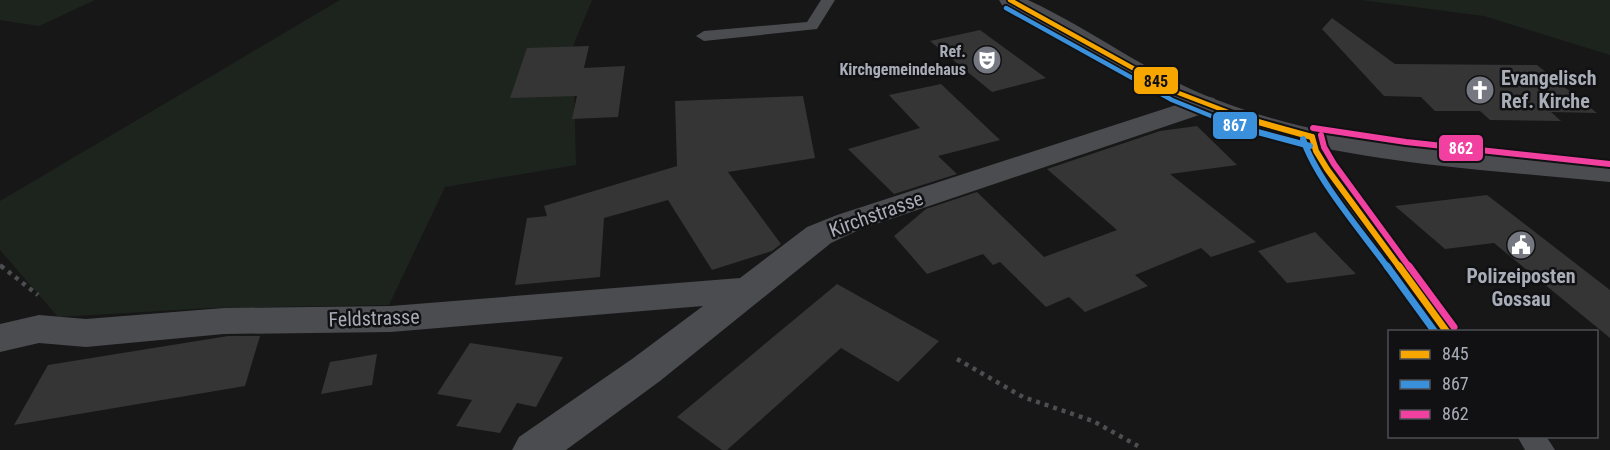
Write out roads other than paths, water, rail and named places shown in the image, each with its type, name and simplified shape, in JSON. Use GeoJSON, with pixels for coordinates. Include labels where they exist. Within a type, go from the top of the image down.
{"type":"FeatureCollection","features":[{"type":"Feature","properties":{"kind":"street"},"geometry":{"type":"LineString","coordinates":[[1010,0],[1134,71],[1204,105],[1261,125],[1312,137],[1384,148],[1610,173]]}},
{"type":"Feature","properties":{"kind":"street","name":"Kirchstrasse"},"geometry":{"type":"LineString","coordinates":[[534,450],[646,370],[819,235],[849,222],[1204,105]]}},
{"type":"Feature","properties":{"kind":"street","name":"Feldstrasse"},"geometry":{"type":"LineString","coordinates":[[0,338],[39,329],[86,333],[224,321],[391,320],[749,290]]}},
{"type":"Feature","properties":{"kind":"lane"},"geometry":{"type":"LineString","coordinates":[[704,36],[812,26],[828,0]]}},
{"type":"Feature","properties":{"kind":"lane"},"geometry":{"type":"LineString","coordinates":[[1312,137],[1316,151],[1327,169],[1446,330]]}},
{"type":"Feature","properties":{"kind":"lane"},"geometry":{"type":"LineString","coordinates":[[1532,438],[1541,450]]}},
{"type":"Feature","properties":{"kind":"place","name":"Ref. Kirchgemeindehaus"},"geometry":{"type":"Point","coordinates":[987,60]}},
{"type":"Feature","properties":{"kind":"place","name":"Evangelisch Ref. Kirche"},"geometry":{"type":"Point","coordinates":[1480,90]}},
{"type":"Feature","properties":{"kind":"place","name":"Polizeiposten Gossau"},"geometry":{"type":"Point","coordinates":[1521,245]}}]}
